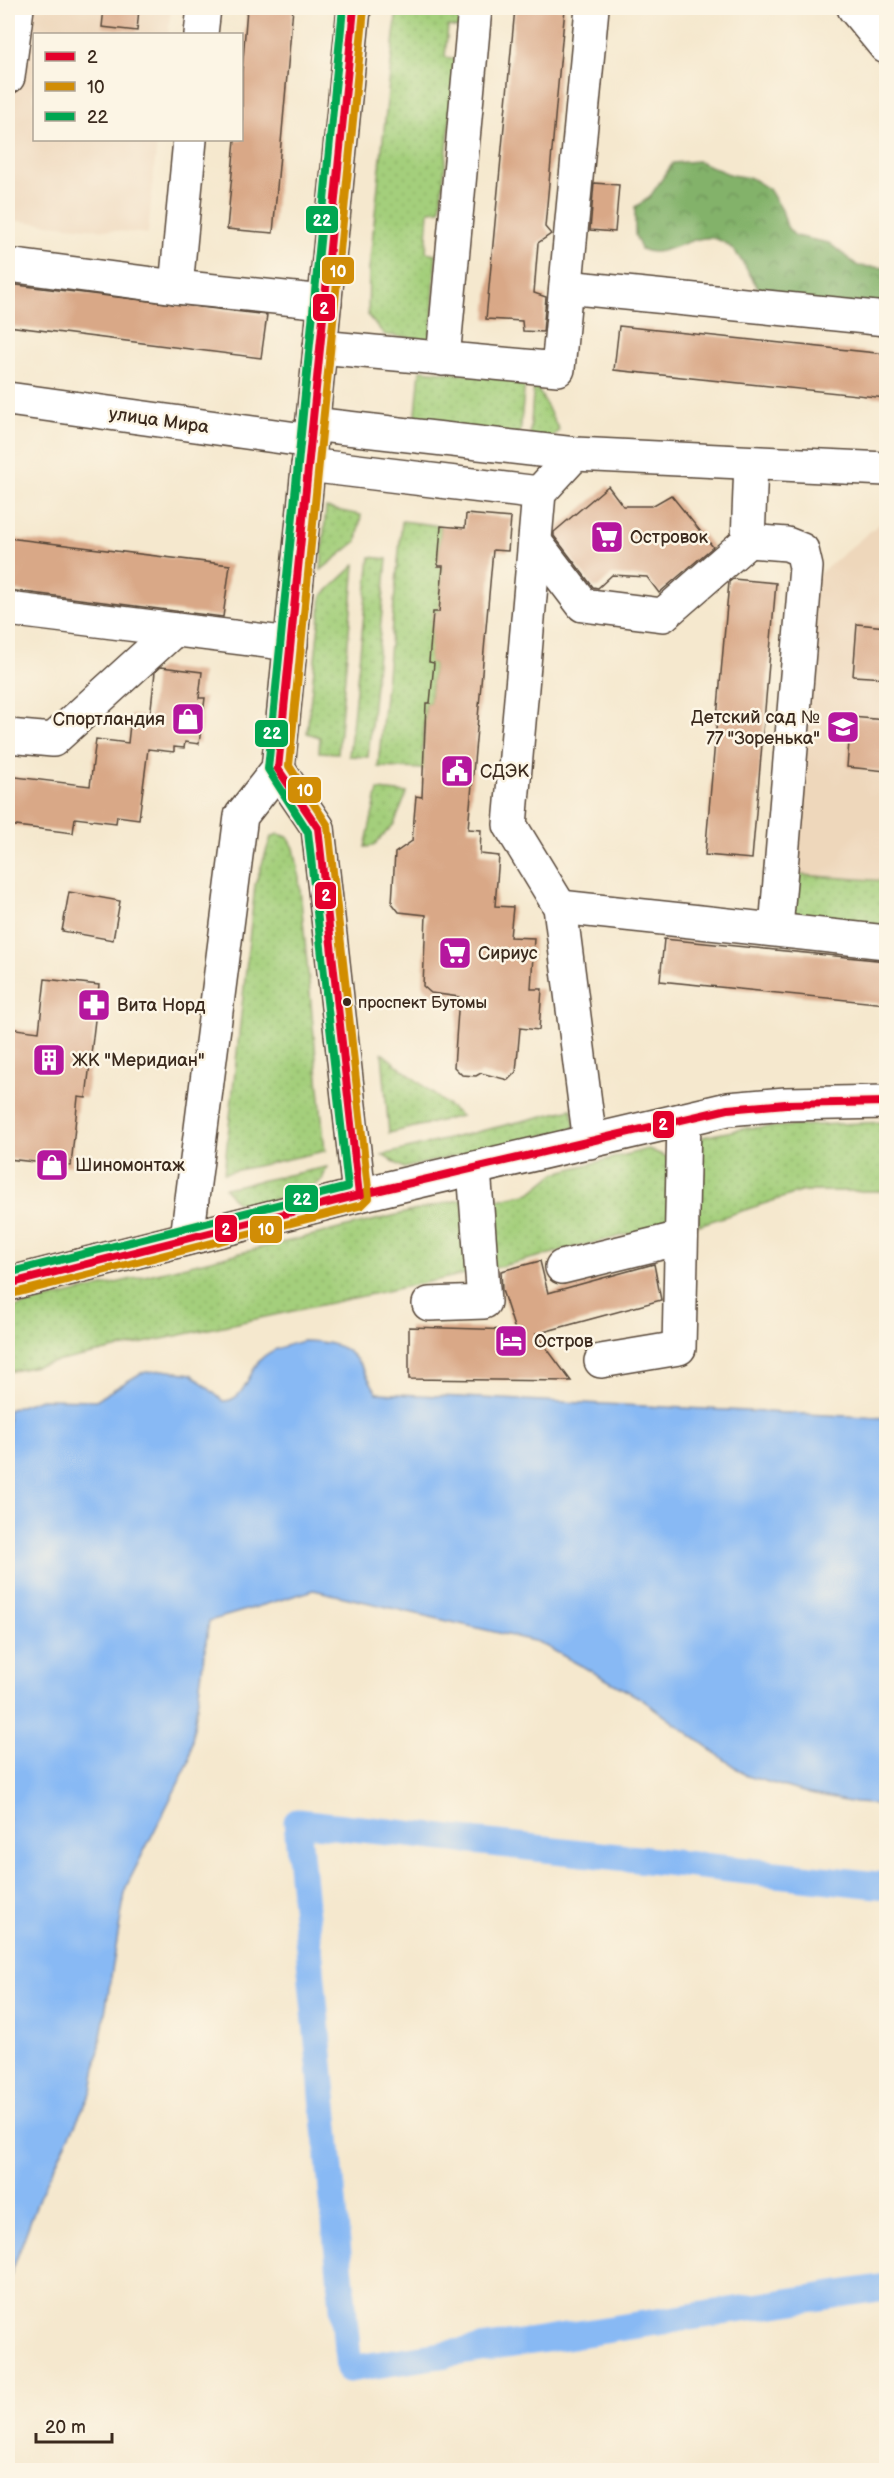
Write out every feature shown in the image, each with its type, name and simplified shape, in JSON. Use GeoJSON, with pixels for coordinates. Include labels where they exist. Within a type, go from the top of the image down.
{"type":"FeatureCollection","features":[{"type":"Feature","properties":{"kind":"street"},"geometry":{"type":"LineString","coordinates":[[8,77],[17,8]]}},
{"type":"Feature","properties":{"kind":"street"},"geometry":{"type":"LineString","coordinates":[[201,33],[204,8]]}},
{"type":"Feature","properties":{"kind":"street"},"geometry":{"type":"LineString","coordinates":[[188,1238],[241,816],[278,769],[354,8]]}},
{"type":"Feature","properties":{"kind":"street"},"geometry":{"type":"LineString","coordinates":[[443,358],[475,8]]}},
{"type":"Feature","properties":{"kind":"street"},"geometry":{"type":"LineString","coordinates":[[320,347],[558,369],[592,8]]}},
{"type":"Feature","properties":{"kind":"street"},"geometry":{"type":"LineString","coordinates":[[854,8],[886,47]]}},
{"type":"Feature","properties":{"kind":"street"},"geometry":{"type":"LineString","coordinates":[[176,287],[190,141]]}},
{"type":"Feature","properties":{"kind":"street"},"geometry":{"type":"LineString","coordinates":[[8,265],[176,287],[325,302]]}},
{"type":"Feature","properties":{"kind":"street"},"geometry":{"type":"LineString","coordinates":[[566,287],[886,319]]}},
{"type":"Feature","properties":{"kind":"street","name":"улица Мира"},"geometry":{"type":"LineString","coordinates":[[8,399],[310,444]]}},
{"type":"Feature","properties":{"kind":"street"},"geometry":{"type":"LineString","coordinates":[[310,444],[886,469]]}},
{"type":"Feature","properties":{"kind":"street"},"geometry":{"type":"LineString","coordinates":[[310,444],[539,493]]}},
{"type":"Feature","properties":{"kind":"street"},"geometry":{"type":"LineString","coordinates":[[575,454],[539,493],[510,825],[560,907],[590,1142]]}},
{"type":"Feature","properties":{"kind":"street"},"geometry":{"type":"LineString","coordinates":[[748,541],[751,463]]}},
{"type":"Feature","properties":{"kind":"street"},"geometry":{"type":"LineString","coordinates":[[535,542],[583,605],[663,615],[748,541],[787,544],[802,550],[807,567],[776,929]]}},
{"type":"Feature","properties":{"kind":"street"},"geometry":{"type":"LineString","coordinates":[[8,609],[291,644]]}},
{"type":"Feature","properties":{"kind":"street"},"geometry":{"type":"LineString","coordinates":[[8,736],[53,740],[174,630]]}},
{"type":"Feature","properties":{"kind":"street"},"geometry":{"type":"LineString","coordinates":[[278,769],[318,828],[359,1195]]}},
{"type":"Feature","properties":{"kind":"street"},"geometry":{"type":"LineString","coordinates":[[560,907],[886,942]]}},
{"type":"Feature","properties":{"kind":"street"},"geometry":{"type":"LineString","coordinates":[[8,1284],[359,1195],[728,1109],[774,1105],[886,1102]]}},
{"type":"Feature","properties":{"kind":"street"},"geometry":{"type":"LineString","coordinates":[[601,1361],[679,1348],[684,1121]]}},
{"type":"Feature","properties":{"kind":"street"},"geometry":{"type":"LineString","coordinates":[[429,1304],[484,1302],[474,1169]]}},
{"type":"Feature","properties":{"kind":"street"},"geometry":{"type":"LineString","coordinates":[[561,1267],[681,1238]]}},
{"type":"Feature","properties":{"kind":"shaded area"},"geometry":{"type":"Polygon","coordinates":[[[8,8],[171,8],[168,33],[33,33],[33,141],[157,141],[148,234],[8,220],[8,8]]]}},
{"type":"Feature","properties":{"kind":"shaded area","name":"Детский сад № 77 \"Зоренька\""},"geometry":{"type":"Polygon","coordinates":[[[886,518],[886,881],[786,874],[813,579],[886,518]]]}},
{"type":"Feature","properties":{"kind":"green space"},"geometry":{"type":"Polygon","coordinates":[[[397,8],[461,8],[459,28],[448,26],[445,57],[457,59],[440,210],[429,211],[426,252],[436,254],[431,340],[385,335],[368,316],[369,270],[397,8]]]}},
{"type":"Feature","properties":{"kind":"green space"},"geometry":{"type":"Polygon","coordinates":[[[698,161],[731,175],[751,178],[769,189],[782,210],[787,227],[795,236],[829,243],[858,266],[886,268],[886,314],[761,292],[736,253],[724,242],[712,238],[653,252],[641,249],[635,235],[635,207],[649,198],[673,163],[698,161]]]}},
{"type":"Feature","properties":{"kind":"green space"},"geometry":{"type":"Polygon","coordinates":[[[420,370],[525,380],[520,435],[415,425],[420,370]]]}},
{"type":"Feature","properties":{"kind":"green space"},"geometry":{"type":"Polygon","coordinates":[[[534,381],[559,430],[550,439],[530,436],[534,381]]]}},
{"type":"Feature","properties":{"kind":"green space"},"geometry":{"type":"Polygon","coordinates":[[[326,508],[361,515],[357,541],[321,570],[326,508]]]}},
{"type":"Feature","properties":{"kind":"green space"},"geometry":{"type":"Polygon","coordinates":[[[402,521],[441,526],[438,566],[443,566],[439,612],[433,612],[430,662],[434,663],[430,703],[426,703],[422,751],[425,752],[424,769],[378,767],[402,521]]]}},
{"type":"Feature","properties":{"kind":"green space"},"geometry":{"type":"Polygon","coordinates":[[[370,557],[387,559],[368,757],[349,756],[370,557]]]}},
{"type":"Feature","properties":{"kind":"green space"},"geometry":{"type":"Polygon","coordinates":[[[355,565],[338,753],[319,752],[320,737],[307,733],[322,596],[355,565]]]}},
{"type":"Feature","properties":{"kind":"green space"},"geometry":{"type":"Polygon","coordinates":[[[378,790],[407,793],[394,824],[373,846],[365,847],[378,790]]]}},
{"type":"Feature","properties":{"kind":"green space"},"geometry":{"type":"Polygon","coordinates":[[[278,834],[288,837],[294,848],[298,868],[325,1151],[224,1173],[255,885],[271,837],[278,834]]]}},
{"type":"Feature","properties":{"kind":"green space"},"geometry":{"type":"Polygon","coordinates":[[[786,874],[886,881],[886,926],[799,918],[790,910],[786,874]]]}},
{"type":"Feature","properties":{"kind":"green space"},"geometry":{"type":"Polygon","coordinates":[[[382,1053],[461,1116],[389,1133],[382,1053]]]}},
{"type":"Feature","properties":{"kind":"green space"},"geometry":{"type":"Polygon","coordinates":[[[572,1109],[575,1128],[404,1168],[382,1155],[572,1109]]]}},
{"type":"Feature","properties":{"kind":"green space"},"geometry":{"type":"Polygon","coordinates":[[[886,1122],[886,1191],[803,1191],[699,1225],[695,1152],[703,1137],[747,1128],[886,1122]]]}},
{"type":"Feature","properties":{"kind":"green space"},"geometry":{"type":"Polygon","coordinates":[[[648,1149],[667,1157],[669,1224],[490,1269],[486,1219],[497,1200],[530,1193],[555,1173],[648,1149]]]}},
{"type":"Feature","properties":{"kind":"green space"},"geometry":{"type":"Polygon","coordinates":[[[327,1167],[322,1180],[307,1191],[247,1207],[235,1201],[225,1188],[327,1167]]]}},
{"type":"Feature","properties":{"kind":"green space"},"geometry":{"type":"Polygon","coordinates":[[[463,1199],[466,1274],[8,1372],[8,1309],[463,1199]]]}},
{"type":"Feature","properties":{"kind":"water"},"geometry":{"type":"Polygon","coordinates":[[[302,1341],[331,1344],[350,1353],[357,1360],[377,1393],[886,1418],[886,1805],[855,1803],[810,1794],[747,1776],[640,1698],[538,1642],[314,1590],[209,1621],[189,1762],[126,1887],[92,2091],[40,2195],[8,2282],[8,1410],[41,1399],[96,1400],[141,1373],[162,1370],[192,1374],[223,1401],[230,1400],[241,1391],[262,1358],[276,1349],[302,1341]]]}},
{"type":"Feature","properties":{"kind":"building"},"geometry":{"type":"Polygon","coordinates":[[[104,8],[139,8],[137,31],[102,27],[104,8]]]}},
{"type":"Feature","properties":{"kind":"building"},"geometry":{"type":"Polygon","coordinates":[[[247,8],[293,8],[273,233],[227,229],[235,141],[243,141],[243,59],[247,8]]]}},
{"type":"Feature","properties":{"kind":"building"},"geometry":{"type":"Polygon","coordinates":[[[515,8],[565,8],[545,227],[551,234],[538,243],[534,293],[546,297],[543,332],[523,331],[522,321],[486,319],[515,8]]]}},
{"type":"Feature","properties":{"kind":"building"},"geometry":{"type":"Polygon","coordinates":[[[594,183],[619,185],[615,232],[590,230],[594,183]]]}},
{"type":"Feature","properties":{"kind":"building"},"geometry":{"type":"Polygon","coordinates":[[[8,284],[267,315],[261,358],[8,326],[8,284]]]}},
{"type":"Feature","properties":{"kind":"building"},"geometry":{"type":"Polygon","coordinates":[[[619,326],[886,354],[886,398],[614,370],[619,326]]]}},
{"type":"Feature","properties":{"kind":"building"},"geometry":{"type":"Polygon","coordinates":[[[608,486],[623,506],[652,506],[671,495],[713,547],[659,593],[647,577],[612,575],[598,588],[593,587],[554,536],[554,532],[608,486]]]}},
{"type":"Feature","properties":{"kind":"building"},"geometry":{"type":"Polygon","coordinates":[[[466,514],[511,518],[508,551],[493,550],[468,829],[481,830],[480,854],[499,856],[495,906],[513,907],[510,937],[534,938],[531,989],[542,989],[539,1030],[520,1028],[516,1072],[508,1080],[481,1073],[476,1076],[462,1075],[454,1067],[459,997],[431,993],[423,986],[426,915],[399,912],[392,903],[395,853],[412,841],[416,796],[422,797],[426,703],[430,703],[434,663],[429,662],[433,612],[439,612],[443,566],[438,566],[441,526],[465,528],[466,514]]]}},
{"type":"Feature","properties":{"kind":"building"},"geometry":{"type":"Polygon","coordinates":[[[8,538],[230,565],[223,617],[8,590],[8,538]]]}},
{"type":"Feature","properties":{"kind":"building"},"geometry":{"type":"Polygon","coordinates":[[[733,579],[776,583],[752,859],[705,855],[729,582],[733,579]]]}},
{"type":"Feature","properties":{"kind":"building"},"geometry":{"type":"Polygon","coordinates":[[[857,624],[886,627],[886,678],[853,676],[857,624]]]}},
{"type":"Feature","properties":{"kind":"building"},"geometry":{"type":"Polygon","coordinates":[[[161,667],[202,672],[199,698],[205,698],[199,744],[185,742],[184,748],[174,747],[174,752],[148,749],[139,819],[117,816],[116,823],[75,818],[73,833],[8,825],[8,776],[90,786],[96,739],[128,743],[131,715],[150,717],[155,672],[161,667]]]}},
{"type":"Feature","properties":{"kind":"building"},"geometry":{"type":"Polygon","coordinates":[[[851,717],[886,720],[886,771],[847,767],[851,717]]]}},
{"type":"Feature","properties":{"kind":"building"},"geometry":{"type":"Polygon","coordinates":[[[69,892],[120,901],[113,940],[62,931],[69,892]]]}},
{"type":"Feature","properties":{"kind":"building"},"geometry":{"type":"Polygon","coordinates":[[[664,939],[886,961],[886,1004],[660,981],[664,939]]]}},
{"type":"Feature","properties":{"kind":"building","name":"ЖК \"Меридиан\""},"geometry":{"type":"Polygon","coordinates":[[[45,979],[99,985],[86,1098],[78,1097],[71,1166],[8,1159],[8,1028],[39,1032],[45,979]]]}},
{"type":"Feature","properties":{"kind":"building"},"geometry":{"type":"Polygon","coordinates":[[[540,1261],[548,1293],[654,1264],[661,1300],[536,1334],[571,1381],[409,1379],[409,1327],[515,1330],[502,1290],[501,1271],[540,1261]]]}},
{"type":"Feature","properties":{"kind":"waterway"},"geometry":{"type":"LineString","coordinates":[[886,1886],[297,1822],[349,2369],[886,2287]]}},
{"type":"Feature","properties":{"kind":"transit line","name":"22"},"geometry":{"type":"LineString","coordinates":[[8,1273],[348,1187],[308,832],[268,769],[343,8]]}},
{"type":"Feature","properties":{"kind":"transit line","name":"2"},"geometry":{"type":"LineString","coordinates":[[354,8],[278,769],[318,828],[359,1195]]}},
{"type":"Feature","properties":{"kind":"transit line","name":"10"},"geometry":{"type":"LineString","coordinates":[[11,1294],[362,1205],[369,1198],[328,826],[289,766],[364,9]]}},
{"type":"Feature","properties":{"kind":"transit line","name":"2"},"geometry":{"type":"LineString","coordinates":[[8,1284],[359,1195],[728,1109],[786,1104],[886,1102]]}},
{"type":"Feature","properties":{"kind":"place","name":"Островок"},"geometry":{"type":"Point","coordinates":[607,537]}},
{"type":"Feature","properties":{"kind":"place","name":"Спортландия"},"geometry":{"type":"Point","coordinates":[188,719]}},
{"type":"Feature","properties":{"kind":"place","name":"Детский сад № 77 \"Зоренька\""},"geometry":{"type":"Point","coordinates":[843,727]}},
{"type":"Feature","properties":{"kind":"place","name":"СДЭК"},"geometry":{"type":"Point","coordinates":[457,771]}},
{"type":"Feature","properties":{"kind":"place","name":"Сириус"},"geometry":{"type":"Point","coordinates":[455,953]}},
{"type":"Feature","properties":{"kind":"place","name":"проспект Бутомы"},"geometry":{"type":"Point","coordinates":[347,1002]}},
{"type":"Feature","properties":{"kind":"place","name":"Вита Норд"},"geometry":{"type":"Point","coordinates":[94,1005]}},
{"type":"Feature","properties":{"kind":"place","name":"ЖК \"Меридиан\""},"geometry":{"type":"Point","coordinates":[49,1060]}},
{"type":"Feature","properties":{"kind":"place","name":"Шиномонтаж"},"geometry":{"type":"Point","coordinates":[52,1165]}},
{"type":"Feature","properties":{"kind":"place","name":"Остров"},"geometry":{"type":"Point","coordinates":[511,1341]}}]}
